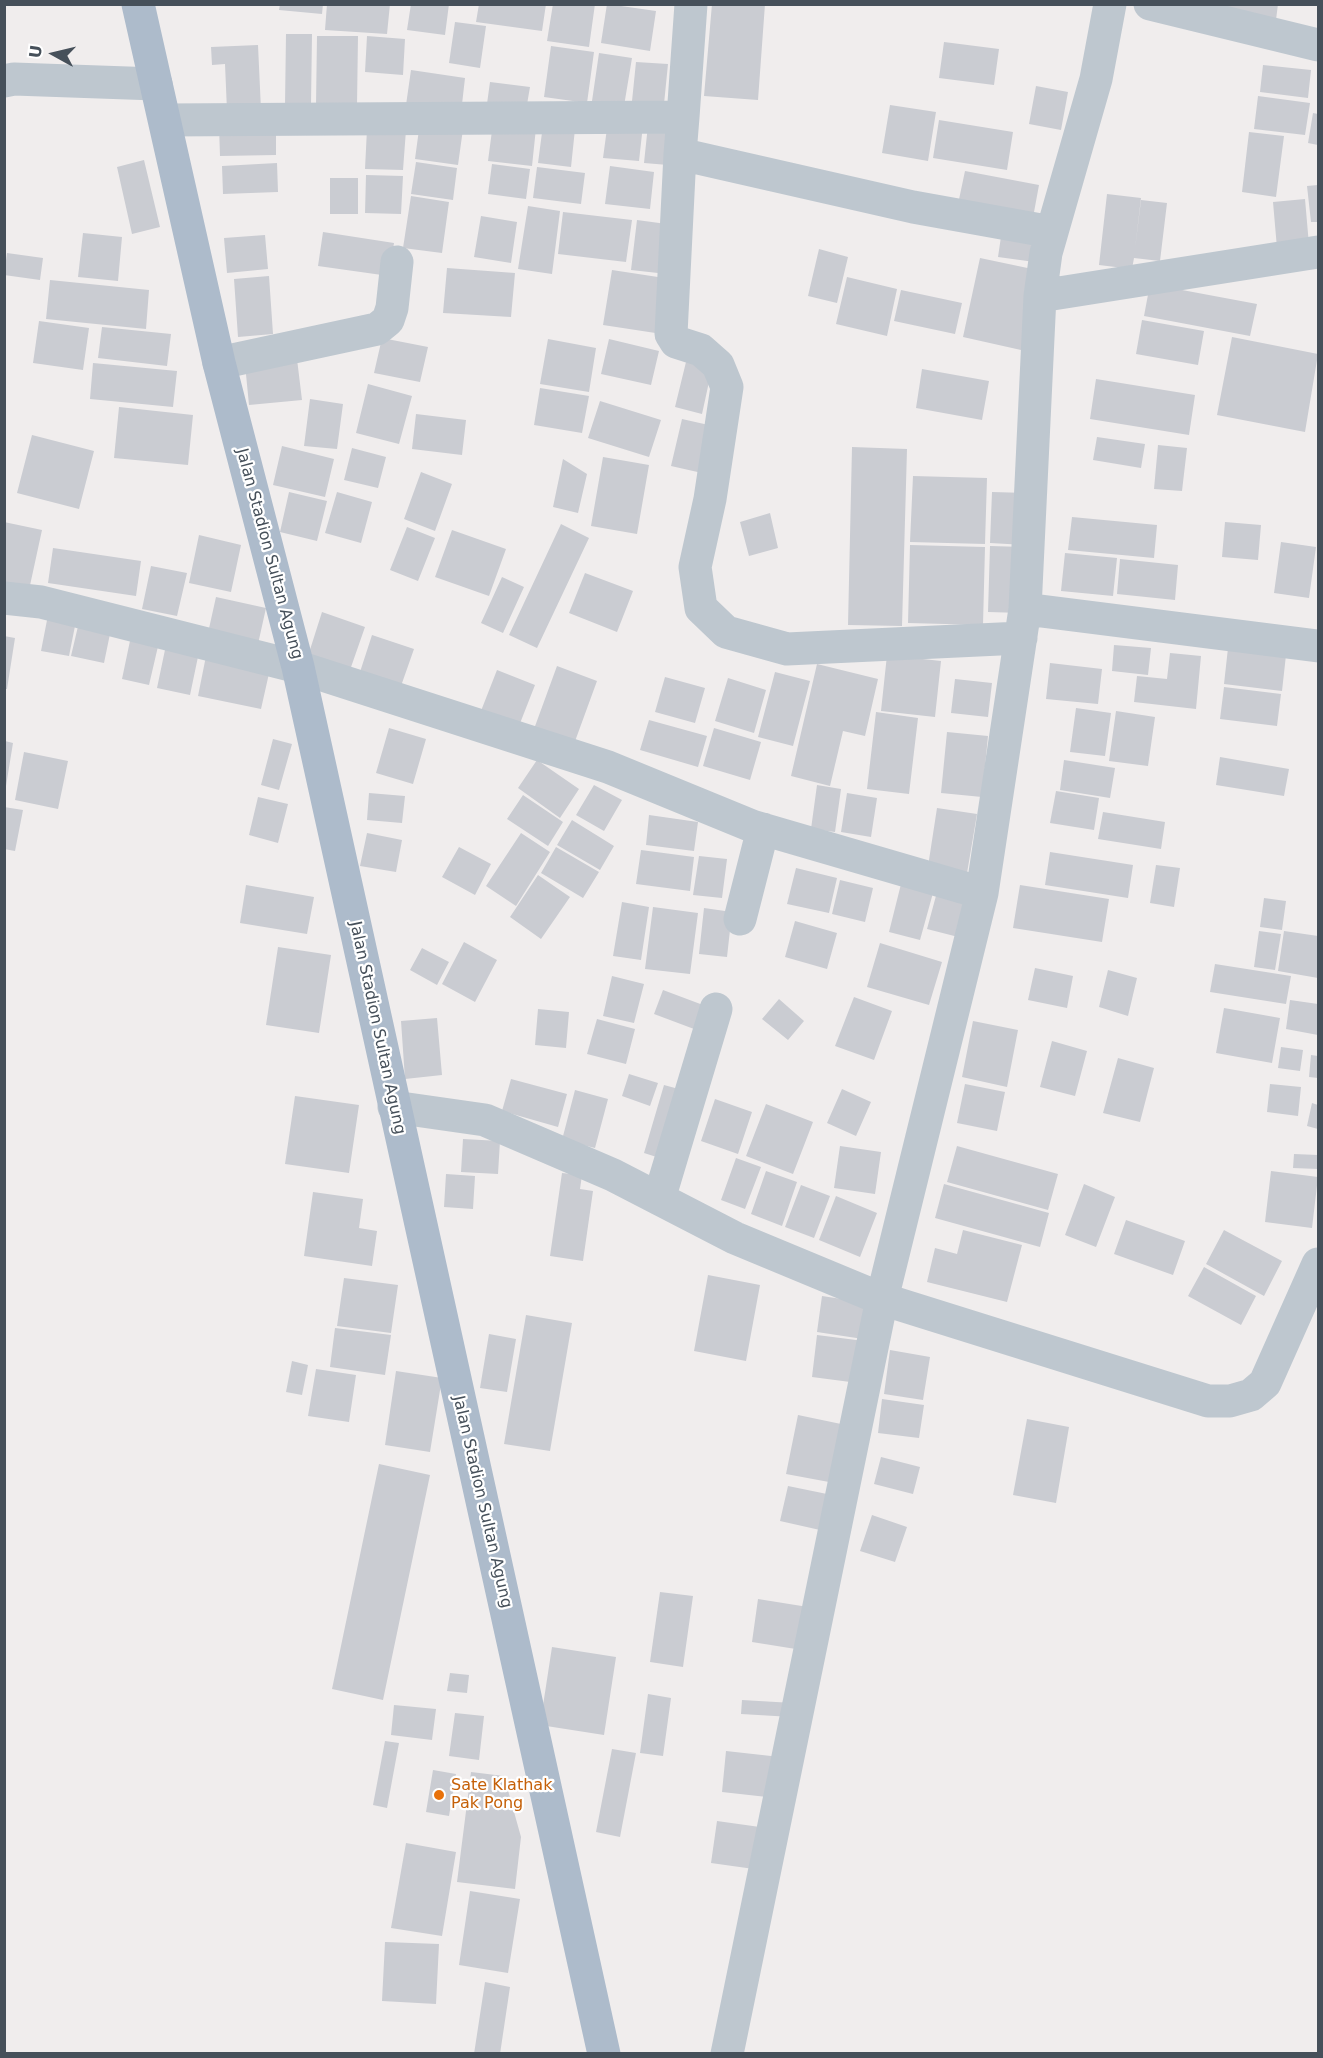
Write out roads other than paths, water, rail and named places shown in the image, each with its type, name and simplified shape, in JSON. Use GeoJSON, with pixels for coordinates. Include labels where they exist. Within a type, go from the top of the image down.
{"type":"FeatureCollection","features":[{"type":"Feature","properties":{"kind":"main road","name":"Jalan Stadion Sultan Agung"},"geometry":{"type":"LineString","coordinates":[[138,4],[219,363],[298,667],[604,2054]]}},
{"type":"Feature","properties":{"kind":"street"},"geometry":{"type":"LineString","coordinates":[[691,4],[680,154],[671,334],[676,342],[701,350],[718,365],[727,387],[710,499],[695,567],[700,608],[726,632],[787,649],[1023,624],[1318,646]]}},
{"type":"Feature","properties":{"kind":"street"},"geometry":{"type":"LineString","coordinates":[[727,2054],[882,1299],[982,893],[1023,624],[1040,296],[1046,253],[1096,79],[1110,4]]}},
{"type":"Feature","properties":{"kind":"street"},"geometry":{"type":"LineString","coordinates":[[1150,4],[1318,45]]}},
{"type":"Feature","properties":{"kind":"street"},"geometry":{"type":"LineString","coordinates":[[4,81],[14,79],[156,84]]}},
{"type":"Feature","properties":{"kind":"street"},"geometry":{"type":"LineString","coordinates":[[165,120],[683,117]]}},
{"type":"Feature","properties":{"kind":"street"},"geometry":{"type":"LineString","coordinates":[[680,154],[913,207],[1052,232]]}},
{"type":"Feature","properties":{"kind":"street"},"geometry":{"type":"LineString","coordinates":[[1040,296],[1318,252]]}},
{"type":"Feature","properties":{"kind":"street"},"geometry":{"type":"LineString","coordinates":[[219,363],[377,329],[388,320],[392,308],[397,262]]}},
{"type":"Feature","properties":{"kind":"street"},"geometry":{"type":"LineString","coordinates":[[4,598],[40,602],[298,667],[608,767],[763,829],[982,893]]}},
{"type":"Feature","properties":{"kind":"street"},"geometry":{"type":"LineString","coordinates":[[740,919],[763,829]]}},
{"type":"Feature","properties":{"kind":"street"},"geometry":{"type":"LineString","coordinates":[[660,1199],[716,1009]]}},
{"type":"Feature","properties":{"kind":"street"},"geometry":{"type":"LineString","coordinates":[[394,1107],[485,1120],[614,1175],[735,1238],[882,1299],[1208,1401],[1230,1401],[1251,1395],[1265,1383],[1318,1264]]}},
{"type":"Feature","properties":{"kind":"place","name":"Sate Klathak Pak Pong"},"geometry":{"type":"Point","coordinates":[439,1795]}}]}
